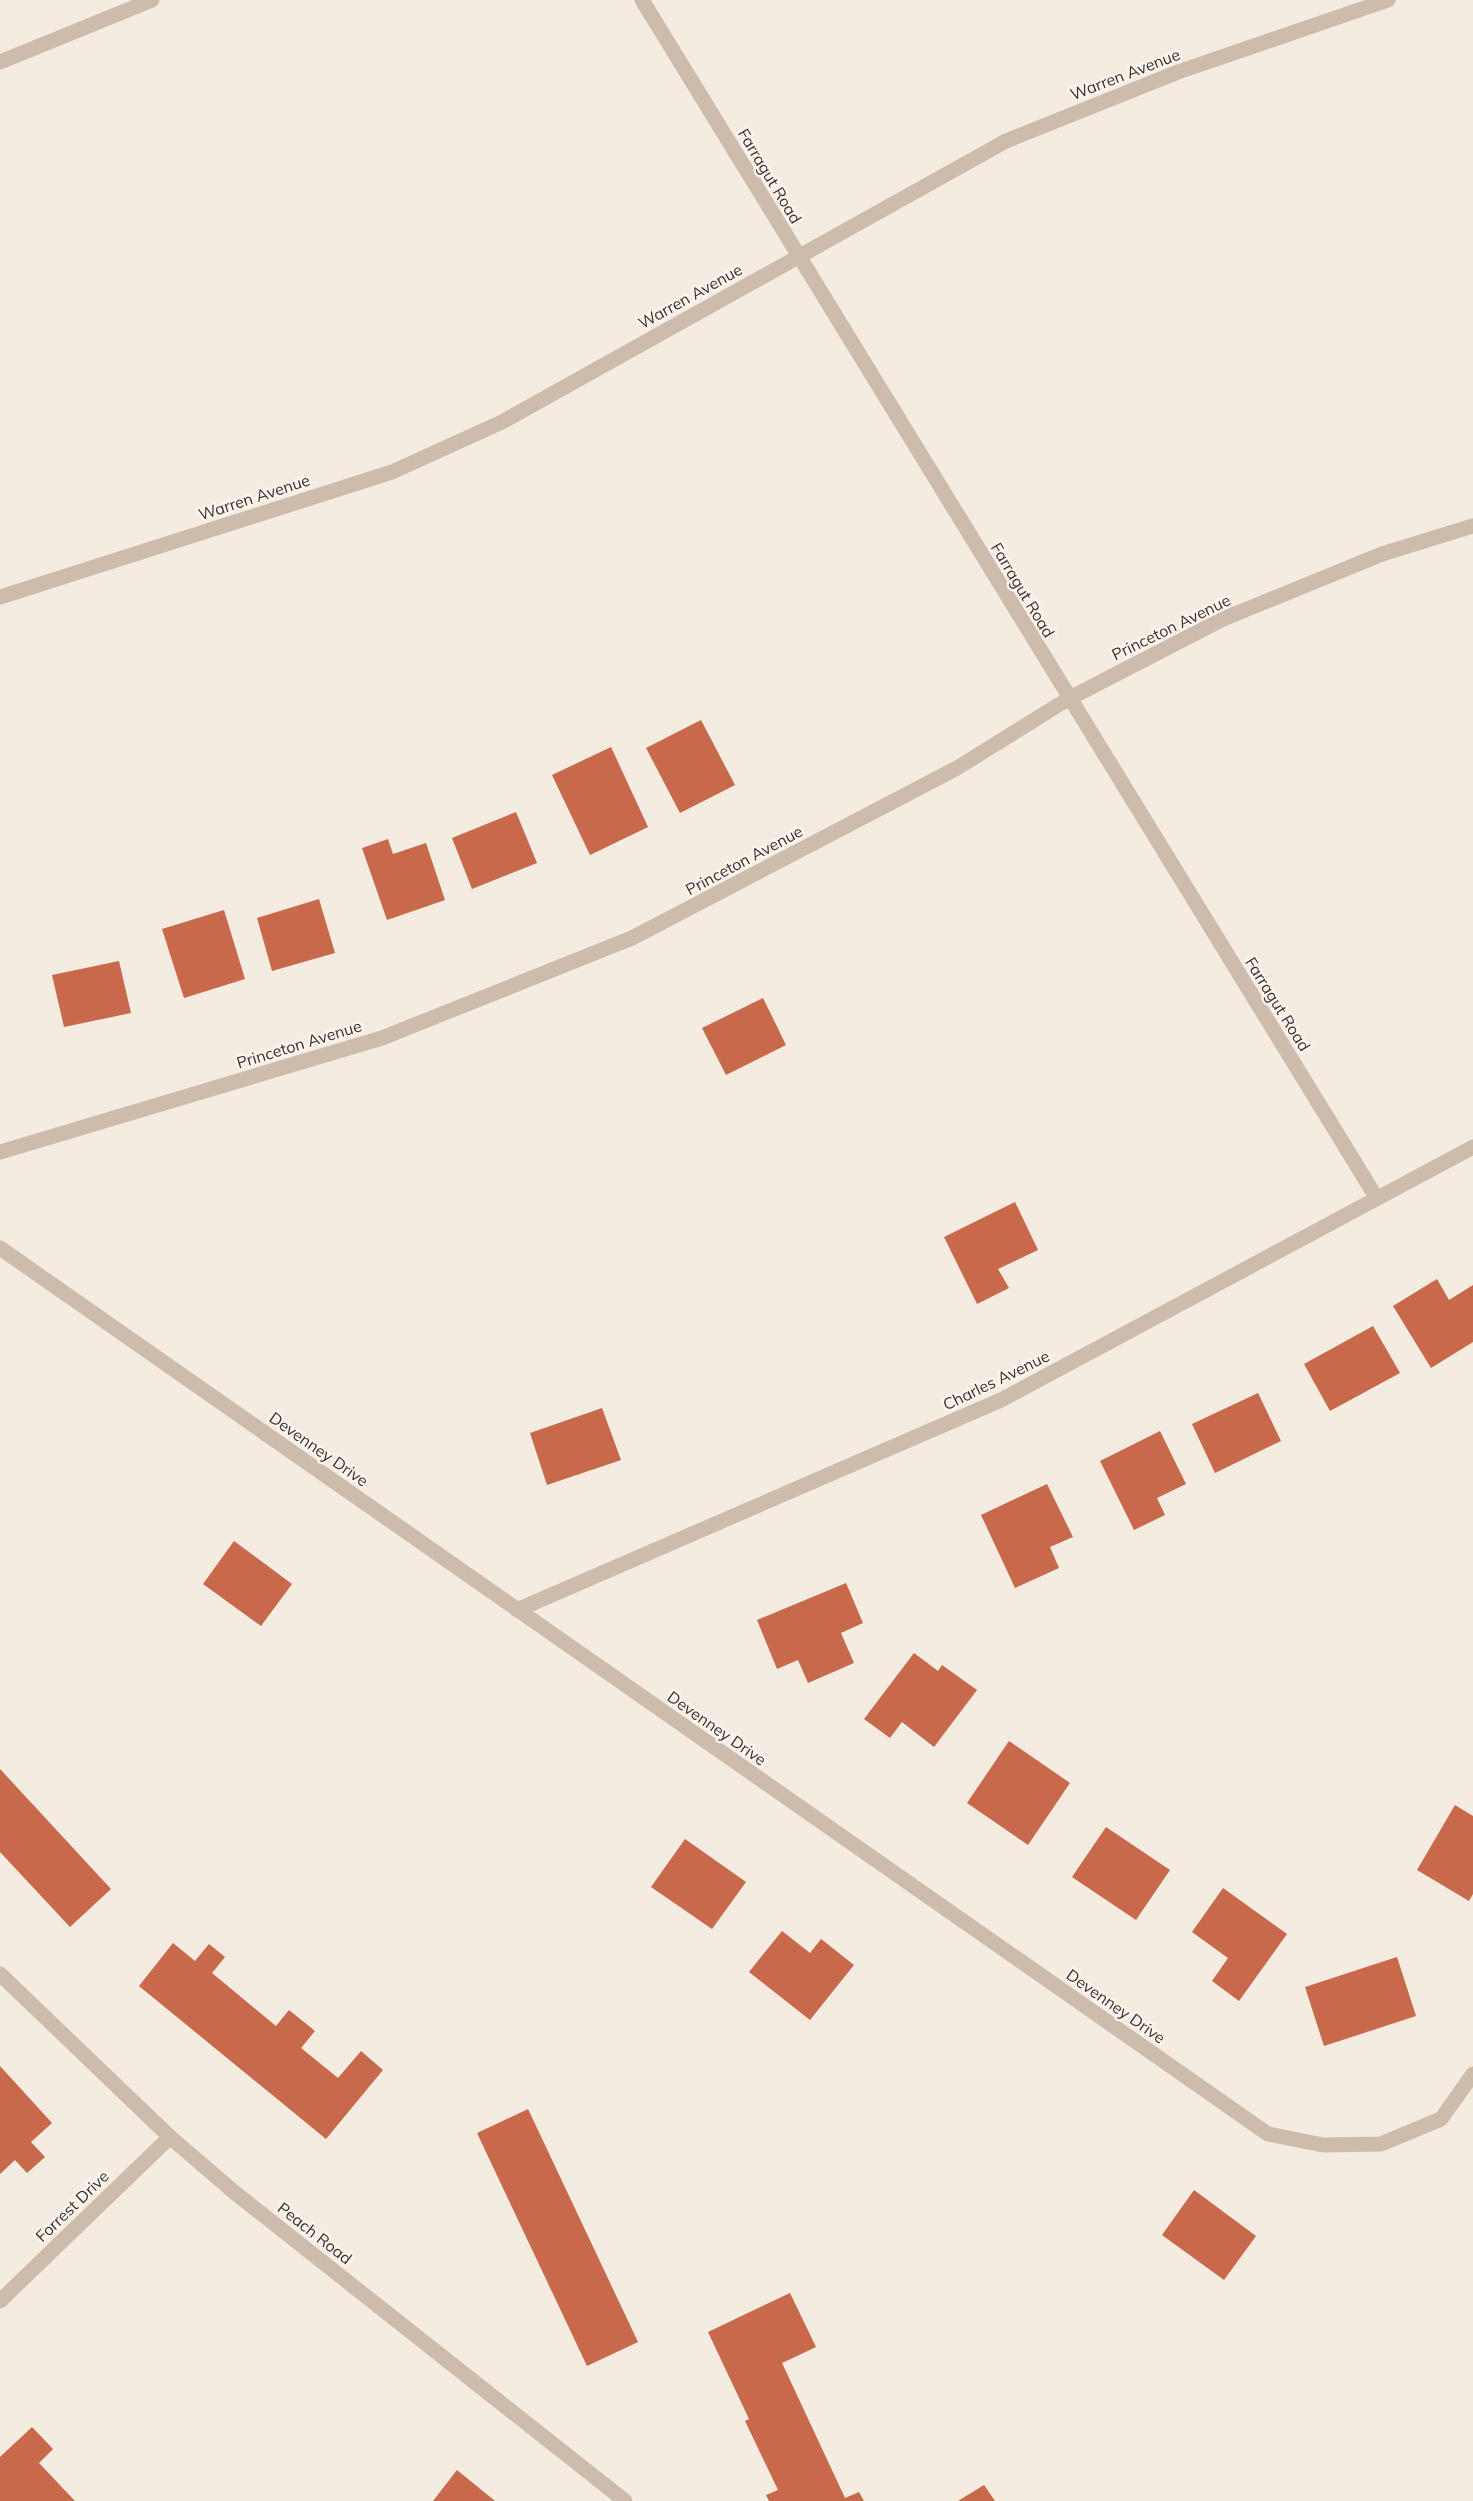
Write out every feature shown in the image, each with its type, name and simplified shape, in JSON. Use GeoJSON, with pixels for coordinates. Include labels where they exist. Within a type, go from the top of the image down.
{"type":"FeatureCollection","features":[{"type":"Feature","properties":{"kind":"street"},"geometry":{"type":"LineString","coordinates":[[0,62],[152,0]]}},
{"type":"Feature","properties":{"kind":"street","name":"Farragut Road"},"geometry":{"type":"LineString","coordinates":[[642,0],[1068,699],[1376,1197]]}},
{"type":"Feature","properties":{"kind":"street","name":"Warren Avenue"},"geometry":{"type":"LineString","coordinates":[[0,597],[392,472],[502,422],[1006,141],[1178,72],[1388,0]]}},
{"type":"Feature","properties":{"kind":"street","name":"Princeton Avenue"},"geometry":{"type":"LineString","coordinates":[[0,1152],[382,1038],[632,938],[957,768],[1068,699],[1223,619],[1382,554],[1473,526]]}},
{"type":"Feature","properties":{"kind":"street","name":"Charles Avenue"},"geometry":{"type":"LineString","coordinates":[[517,1610],[1001,1401],[1376,1197],[1473,1147]]}},
{"type":"Feature","properties":{"kind":"street","name":"Devenney Drive"},"geometry":{"type":"LineString","coordinates":[[0,1248],[1268,2134],[1323,2145],[1381,2144],[1441,2120],[1473,2074]]}},
{"type":"Feature","properties":{"kind":"street","name":"Peach Road"},"geometry":{"type":"LineString","coordinates":[[0,1974],[170,2137],[234,2192],[625,2501]]}},
{"type":"Feature","properties":{"kind":"street","name":"Forrest Drive"},"geometry":{"type":"LineString","coordinates":[[0,2301],[170,2137]]}},
{"type":"Feature","properties":{"kind":"building"},"geometry":{"type":"Polygon","coordinates":[[[701,720],[735,785],[680,813],[646,748],[701,720]]]}},
{"type":"Feature","properties":{"kind":"building"},"geometry":{"type":"Polygon","coordinates":[[[611,747],[648,827],[590,855],[552,775],[611,747]]]}},
{"type":"Feature","properties":{"kind":"building"},"geometry":{"type":"Polygon","coordinates":[[[516,812],[537,863],[472,889],[452,838],[516,812]]]}},
{"type":"Feature","properties":{"kind":"building"},"geometry":{"type":"Polygon","coordinates":[[[388,839],[393,854],[426,843],[445,900],[387,920],[362,848],[388,839]]]}},
{"type":"Feature","properties":{"kind":"building"},"geometry":{"type":"Polygon","coordinates":[[[319,899],[335,953],[272,971],[257,918],[319,899]]]}},
{"type":"Feature","properties":{"kind":"building"},"geometry":{"type":"Polygon","coordinates":[[[224,910],[245,979],[184,998],[162,929],[224,910]]]}},
{"type":"Feature","properties":{"kind":"building"},"geometry":{"type":"Polygon","coordinates":[[[119,961],[131,1013],[64,1027],[52,975],[119,961]]]}},
{"type":"Feature","properties":{"kind":"building"},"geometry":{"type":"Polygon","coordinates":[[[763,998],[786,1045],[726,1075],[702,1028],[763,998]]]}},
{"type":"Feature","properties":{"kind":"building"},"geometry":{"type":"Polygon","coordinates":[[[1015,1202],[1038,1250],[998,1269],[1009,1288],[977,1304],[944,1237],[1015,1202]]]}},
{"type":"Feature","properties":{"kind":"building"},"geometry":{"type":"Polygon","coordinates":[[[1437,1279],[1449,1300],[1473,1285],[1473,1342],[1431,1368],[1393,1306],[1437,1279]]]}},
{"type":"Feature","properties":{"kind":"building"},"geometry":{"type":"Polygon","coordinates":[[[1373,1326],[1400,1373],[1330,1411],[1304,1364],[1373,1326]]]}},
{"type":"Feature","properties":{"kind":"building"},"geometry":{"type":"Polygon","coordinates":[[[1258,1393],[1281,1441],[1215,1473],[1192,1424],[1258,1393]]]}},
{"type":"Feature","properties":{"kind":"building"},"geometry":{"type":"Polygon","coordinates":[[[602,1408],[621,1460],[547,1485],[530,1433],[602,1408]]]}},
{"type":"Feature","properties":{"kind":"building"},"geometry":{"type":"Polygon","coordinates":[[[1160,1431],[1186,1484],[1157,1498],[1165,1515],[1134,1530],[1100,1461],[1160,1431]]]}},
{"type":"Feature","properties":{"kind":"building"},"geometry":{"type":"Polygon","coordinates":[[[1047,1484],[1073,1537],[1050,1547],[1059,1568],[1015,1588],[981,1515],[1047,1484]]]}},
{"type":"Feature","properties":{"kind":"building"},"geometry":{"type":"Polygon","coordinates":[[[234,1541],[292,1584],[261,1626],[203,1584],[234,1541]]]}},
{"type":"Feature","properties":{"kind":"building"},"geometry":{"type":"Polygon","coordinates":[[[846,1583],[863,1623],[841,1633],[854,1663],[808,1683],[798,1660],[777,1669],[757,1620],[846,1583]]]}},
{"type":"Feature","properties":{"kind":"building"},"geometry":{"type":"Polygon","coordinates":[[[914,1653],[938,1671],[942,1665],[977,1690],[934,1747],[902,1722],[890,1738],[864,1719],[914,1653]]]}},
{"type":"Feature","properties":{"kind":"building"},"geometry":{"type":"Polygon","coordinates":[[[1009,1741],[1070,1783],[1028,1845],[967,1803],[1009,1741]]]}},
{"type":"Feature","properties":{"kind":"building"},"geometry":{"type":"Polygon","coordinates":[[[0,1769],[111,1889],[70,1927],[0,1852],[0,1769]]]}},
{"type":"Feature","properties":{"kind":"building"},"geometry":{"type":"Polygon","coordinates":[[[1455,1805],[1473,1816],[1473,1894],[1469,1901],[1417,1870],[1455,1805]]]}},
{"type":"Feature","properties":{"kind":"building"},"geometry":{"type":"Polygon","coordinates":[[[1106,1827],[1170,1870],[1136,1920],[1072,1877],[1106,1827]]]}},
{"type":"Feature","properties":{"kind":"building"},"geometry":{"type":"Polygon","coordinates":[[[685,1839],[746,1882],[712,1929],[651,1887],[685,1839]]]}},
{"type":"Feature","properties":{"kind":"building"},"geometry":{"type":"Polygon","coordinates":[[[1223,1888],[1287,1934],[1239,2001],[1212,1981],[1228,1958],[1192,1932],[1223,1888]]]}},
{"type":"Feature","properties":{"kind":"building"},"geometry":{"type":"Polygon","coordinates":[[[782,1931],[810,1953],[821,1939],[854,1965],[810,2020],[749,1972],[782,1931]]]}},
{"type":"Feature","properties":{"kind":"building"},"geometry":{"type":"Polygon","coordinates":[[[173,1943],[195,1961],[209,1944],[225,1957],[212,1973],[276,2026],[289,2010],[315,2031],[301,2048],[338,2078],[361,2051],[383,2070],[326,2139],[139,1986],[173,1943]]]}},
{"type":"Feature","properties":{"kind":"building"},"geometry":{"type":"Polygon","coordinates":[[[1397,1957],[1416,2016],[1324,2046],[1305,1987],[1397,1957]]]}},
{"type":"Feature","properties":{"kind":"building"},"geometry":{"type":"Polygon","coordinates":[[[0,2066],[52,2123],[31,2142],[45,2157],[27,2173],[15,2160],[0,2174],[0,2066]]]}},
{"type":"Feature","properties":{"kind":"building"},"geometry":{"type":"Polygon","coordinates":[[[528,2109],[638,2342],[587,2366],[477,2133],[528,2109]]]}},
{"type":"Feature","properties":{"kind":"building"},"geometry":{"type":"Polygon","coordinates":[[[1194,2190],[1256,2236],[1224,2280],[1162,2235],[1194,2190]]]}},
{"type":"Feature","properties":{"kind":"building"},"geometry":{"type":"Polygon","coordinates":[[[790,2293],[816,2347],[782,2363],[845,2498],[859,2492],[864,2501],[769,2501],[766,2495],[778,2490],[745,2421],[749,2419],[708,2332],[790,2293]]]}},
{"type":"Feature","properties":{"kind":"building"},"geometry":{"type":"Polygon","coordinates":[[[32,2427],[53,2449],[39,2463],[75,2501],[0,2501],[0,2457],[32,2427]]]}},
{"type":"Feature","properties":{"kind":"building"},"geometry":{"type":"Polygon","coordinates":[[[457,2470],[495,2501],[433,2501],[457,2470]]]}},
{"type":"Feature","properties":{"kind":"building"},"geometry":{"type":"Polygon","coordinates":[[[984,2485],[995,2501],[958,2501],[984,2485]]]}}]}
